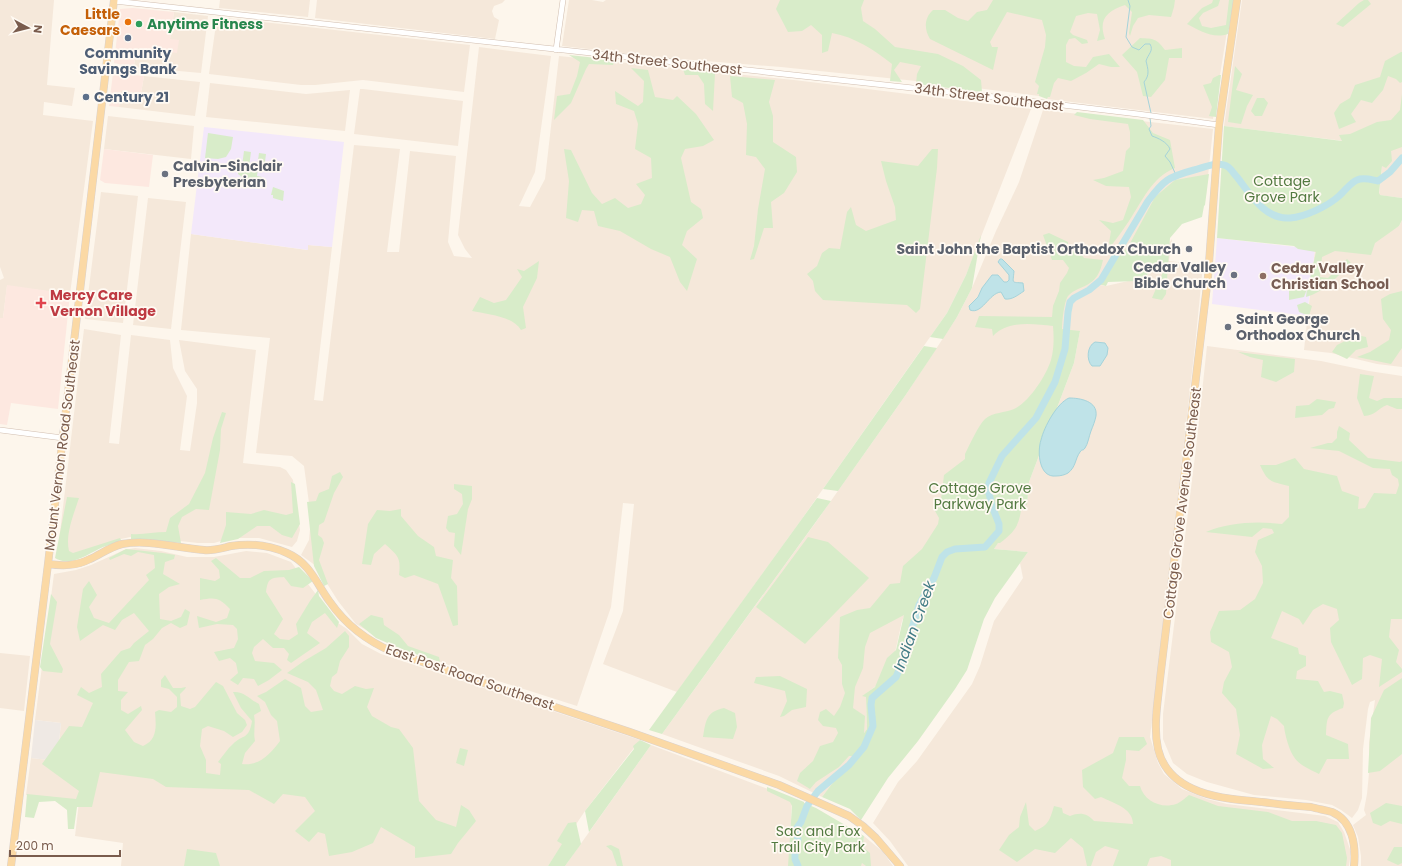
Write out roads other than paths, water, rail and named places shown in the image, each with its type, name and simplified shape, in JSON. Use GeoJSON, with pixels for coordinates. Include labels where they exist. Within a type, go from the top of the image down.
{"type":"FeatureCollection","features":[{"type":"Feature","properties":{"kind":"main road","name":"Cottage Grove Avenue Southeast"},"geometry":{"type":"LineString","coordinates":[[1237,0],[1218,125],[1207,283],[1160,679],[1156,717],[1157,742],[1162,759],[1170,772],[1196,790],[1222,798],[1311,808],[1325,810],[1336,814],[1345,822],[1351,833],[1354,848],[1354,866]]}},
{"type":"Feature","properties":{"kind":"main road","name":"Mount Vernon Road Southeast"},"geometry":{"type":"LineString","coordinates":[[11,866],[114,1]]}},
{"type":"Feature","properties":{"kind":"main road","name":"East Post Road Southeast"},"geometry":{"type":"LineString","coordinates":[[48,564],[61,566],[76,564],[89,560],[117,545],[134,543],[205,550],[249,544],[278,549],[293,556],[308,568],[338,613],[354,629],[386,649],[769,781],[848,816],[863,826],[876,838],[900,866]]}},
{"type":"Feature","properties":{"kind":"street"},"geometry":{"type":"LineString","coordinates":[[556,50],[563,0]]}},
{"type":"Feature","properties":{"kind":"street","name":"34th Street Southeast"},"geometry":{"type":"LineString","coordinates":[[114,1],[987,96],[1218,125]]}},
{"type":"Feature","properties":{"kind":"street"},"geometry":{"type":"LineString","coordinates":[[0,430],[63,438]]}},
{"type":"Feature","properties":{"kind":"water"},"geometry":{"type":"Polygon","coordinates":[[[1002,259],[1014,271],[1014,282],[1023,283],[1024,291],[1010,299],[1005,299],[1001,292],[997,293],[982,307],[974,311],[970,310],[969,306],[978,297],[982,288],[992,275],[998,275],[1004,282],[1009,280],[1009,275],[998,262],[1002,259]]]}},
{"type":"Feature","properties":{"kind":"water"},"geometry":{"type":"Polygon","coordinates":[[[1095,342],[1105,343],[1108,348],[1107,355],[1100,366],[1092,366],[1088,357],[1090,347],[1095,342]]]}},
{"type":"Feature","properties":{"kind":"water"},"geometry":{"type":"Polygon","coordinates":[[[1069,398],[1087,401],[1094,407],[1096,411],[1096,418],[1086,446],[1077,457],[1071,471],[1067,474],[1050,476],[1043,469],[1041,463],[1039,451],[1041,440],[1045,429],[1056,410],[1069,398]]]}},
{"type":"Feature","properties":{"kind":"waterway"},"geometry":{"type":"LineString","coordinates":[[1128,0],[1130,6],[1126,37],[1132,47],[1139,50],[1145,44],[1150,44],[1151,46],[1151,51],[1146,61],[1148,74],[1144,82],[1151,113]]}},
{"type":"Feature","properties":{"kind":"waterway"},"geometry":{"type":"LineString","coordinates":[[1150,118],[1151,126],[1149,129],[1152,136],[1167,144],[1169,147],[1170,149],[1165,156],[1170,162],[1176,175]]}},
{"type":"Feature","properties":{"kind":"waterway","name":"Indian Creek"},"geometry":{"type":"LineString","coordinates":[[798,866],[795,859],[795,848],[798,840],[796,829],[801,822],[807,806],[818,791],[849,765],[864,747],[873,726],[871,705],[872,698],[896,677],[919,605],[934,578],[942,557],[947,552],[955,549],[985,547],[999,531],[999,524],[992,506],[988,489],[989,483],[1002,456],[1036,418],[1055,382],[1065,349],[1070,302],[1074,298],[1089,290],[1101,280],[1148,201],[1158,188],[1172,177],[1220,164],[1230,168],[1259,205],[1273,215],[1281,218],[1290,218],[1302,216],[1323,207],[1334,200],[1357,180],[1365,179],[1378,181],[1390,172],[1402,158]]}},
{"type":"Feature","properties":{"kind":"place","name":"Little Caesars"},"geometry":{"type":"Point","coordinates":[128,22]}},
{"type":"Feature","properties":{"kind":"place","name":"Anytime Fitness"},"geometry":{"type":"Point","coordinates":[139,24]}},
{"type":"Feature","properties":{"kind":"place","name":"Community Savings Bank"},"geometry":{"type":"Point","coordinates":[128,38]}},
{"type":"Feature","properties":{"kind":"place","name":"Century 21"},"geometry":{"type":"Point","coordinates":[86,97]}},
{"type":"Feature","properties":{"kind":"place","name":"Calvin-Sinclair Presbyterian"},"geometry":{"type":"Point","coordinates":[165,174]}},
{"type":"Feature","properties":{"kind":"place","name":"Saint John the Baptist Orthodox Church"},"geometry":{"type":"Point","coordinates":[1189,249]}},
{"type":"Feature","properties":{"kind":"place","name":"Cedar Valley Bible Church"},"geometry":{"type":"Point","coordinates":[1234,275]}},
{"type":"Feature","properties":{"kind":"place","name":"Cedar Valley Christian School"},"geometry":{"type":"Point","coordinates":[1263,276]}},
{"type":"Feature","properties":{"kind":"place","name":"Mercy Care Vernon Village"},"geometry":{"type":"Point","coordinates":[41,303]}},
{"type":"Feature","properties":{"kind":"place","name":"Saint George Orthodox Church"},"geometry":{"type":"Point","coordinates":[1228,327]}},
{"type":"Feature","properties":{"kind":"park label","name":"Cottage Grove Park"},"geometry":{"type":"Point","coordinates":[1282,190]}},
{"type":"Feature","properties":{"kind":"park label","name":"Cottage Grove Parkway Park"},"geometry":{"type":"Point","coordinates":[980,496]}},
{"type":"Feature","properties":{"kind":"park label","name":"Sac and Fox Trail City Park"},"geometry":{"type":"Point","coordinates":[818,840]}}]}
